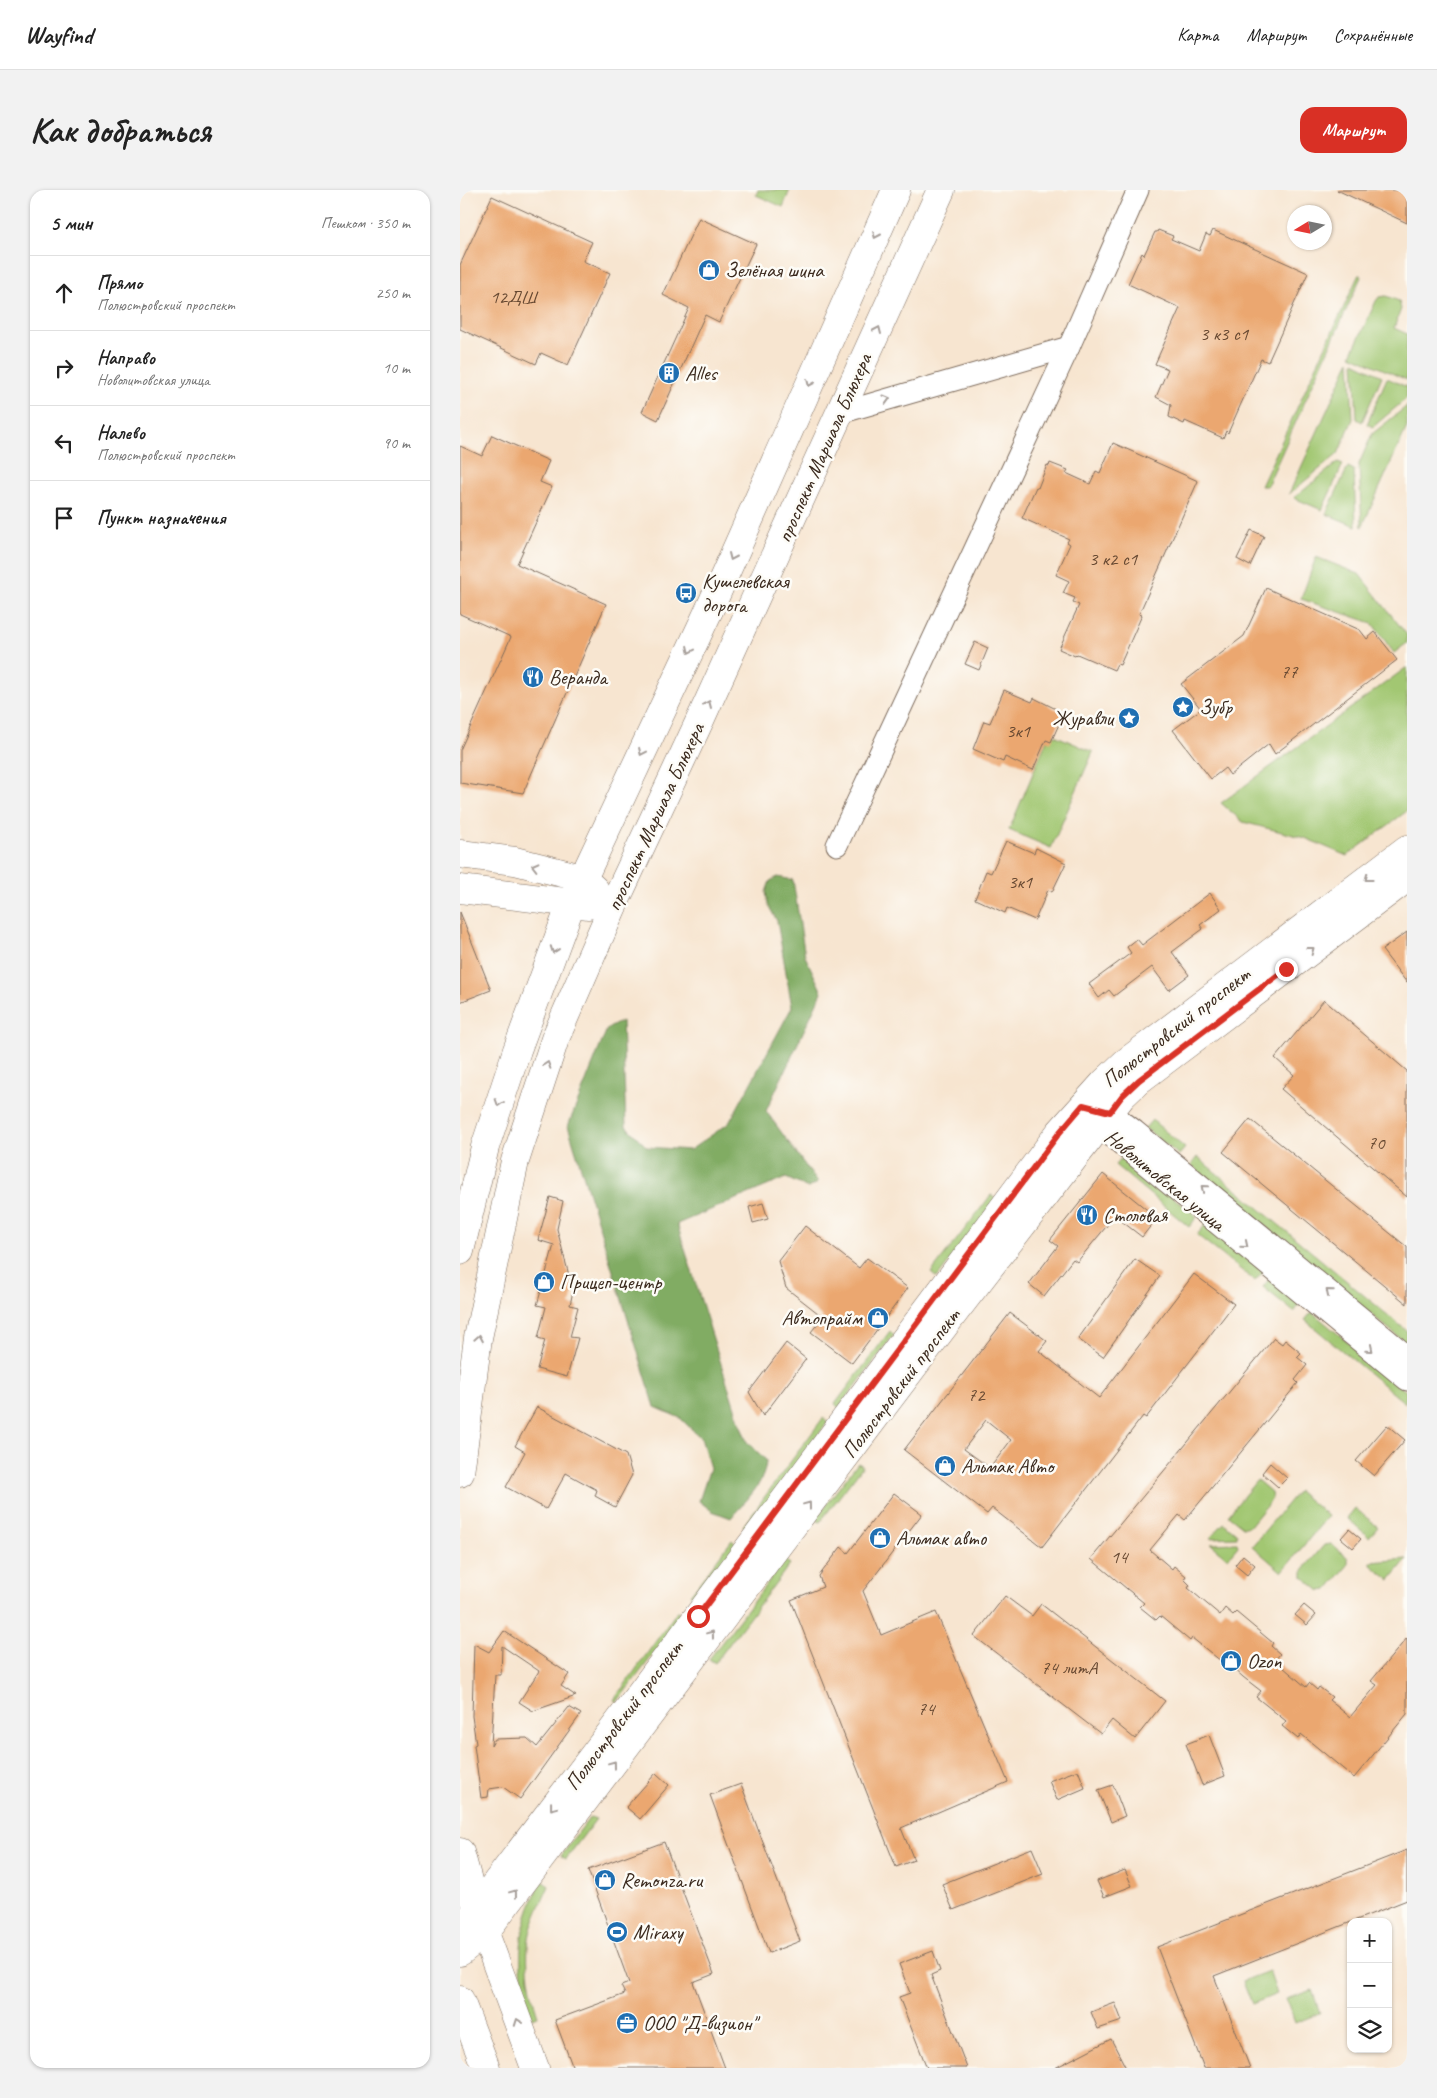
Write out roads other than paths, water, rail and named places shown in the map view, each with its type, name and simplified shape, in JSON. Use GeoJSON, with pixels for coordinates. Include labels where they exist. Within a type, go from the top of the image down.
{"type":"FeatureCollection","features":[{"type":"Feature","properties":{"kind":"main road","name":"проспект Маршала Блюхера"},"geometry":{"type":"LineString","coordinates":[[460,1251],[485,1148],[516,1050],[571,904],[711,606],[896,190]]}},
{"type":"Feature","properties":{"kind":"main road","name":"проспект Маршала Блюхера"},"geometry":{"type":"LineString","coordinates":[[460,1473],[478,1338],[515,1161],[555,1039],[613,906],[941,190]]}},
{"type":"Feature","properties":{"kind":"main road","name":"Полюстровский проспект"},"geometry":{"type":"LineString","coordinates":[[1097,1114],[1126,1063],[1407,849]]}},
{"type":"Feature","properties":{"kind":"main road"},"geometry":{"type":"LineString","coordinates":[[460,854],[515,861],[582,878],[613,906]]}},
{"type":"Feature","properties":{"kind":"main road","name":"Полюстровский проспект"},"geometry":{"type":"LineString","coordinates":[[460,1952],[474,1926],[612,1731],[1060,1132],[1097,1114],[1122,1096],[1139,1080],[1407,878]]}},
{"type":"Feature","properties":{"kind":"main road"},"geometry":{"type":"LineString","coordinates":[[460,890],[571,904],[613,906]]}},
{"type":"Feature","properties":{"kind":"main road"},"geometry":{"type":"LineString","coordinates":[[460,1852],[474,1926],[535,2068]]}},
{"type":"Feature","properties":{"kind":"main road"},"geometry":{"type":"LineString","coordinates":[[460,2000],[486,2068]]}},
{"type":"Feature","properties":{"kind":"street"},"geometry":{"type":"LineString","coordinates":[[837,846],[1069,347],[1138,190]]}},
{"type":"Feature","properties":{"kind":"street"},"geometry":{"type":"LineString","coordinates":[[840,412],[1069,347]]}},
{"type":"Feature","properties":{"kind":"street","name":"Новолитовская улица"},"geometry":{"type":"LineString","coordinates":[[1097,1114],[1407,1356]]}},
{"type":"Feature","properties":{"kind":"street","name":"Новолитовская улица"},"geometry":{"type":"LineString","coordinates":[[1097,1114],[1407,1380]]}},
{"type":"Feature","properties":{"kind":"place","name":"Зелёная шина"},"geometry":{"type":"Point","coordinates":[709,270]}},
{"type":"Feature","properties":{"kind":"place","name":"Alles"},"geometry":{"type":"Point","coordinates":[669,373]}},
{"type":"Feature","properties":{"kind":"place","name":"Кушелевская дорога"},"geometry":{"type":"Point","coordinates":[686,593]}},
{"type":"Feature","properties":{"kind":"place","name":"Веранда"},"geometry":{"type":"Point","coordinates":[533,677]}},
{"type":"Feature","properties":{"kind":"place","name":"Зубр"},"geometry":{"type":"Point","coordinates":[1183,707]}},
{"type":"Feature","properties":{"kind":"place","name":"Журавли"},"geometry":{"type":"Point","coordinates":[1129,718]}},
{"type":"Feature","properties":{"kind":"place","name":"Столовая"},"geometry":{"type":"Point","coordinates":[1087,1215]}},
{"type":"Feature","properties":{"kind":"place","name":"Прицеп-центр"},"geometry":{"type":"Point","coordinates":[544,1282]}},
{"type":"Feature","properties":{"kind":"place","name":"Автопрайм"},"geometry":{"type":"Point","coordinates":[878,1318]}},
{"type":"Feature","properties":{"kind":"place","name":"Альмак Авто"},"geometry":{"type":"Point","coordinates":[945,1466]}},
{"type":"Feature","properties":{"kind":"place","name":"Альмак авто"},"geometry":{"type":"Point","coordinates":[880,1538]}},
{"type":"Feature","properties":{"kind":"place","name":"Ozon"},"geometry":{"type":"Point","coordinates":[1231,1661]}},
{"type":"Feature","properties":{"kind":"place","name":"Remonza.ru"},"geometry":{"type":"Point","coordinates":[605,1880]}},
{"type":"Feature","properties":{"kind":"place","name":"Miraxy"},"geometry":{"type":"Point","coordinates":[617,1932]}},
{"type":"Feature","properties":{"kind":"place","name":"ООО \"Д-визион\""},"geometry":{"type":"Point","coordinates":[627,2023]}}]}
